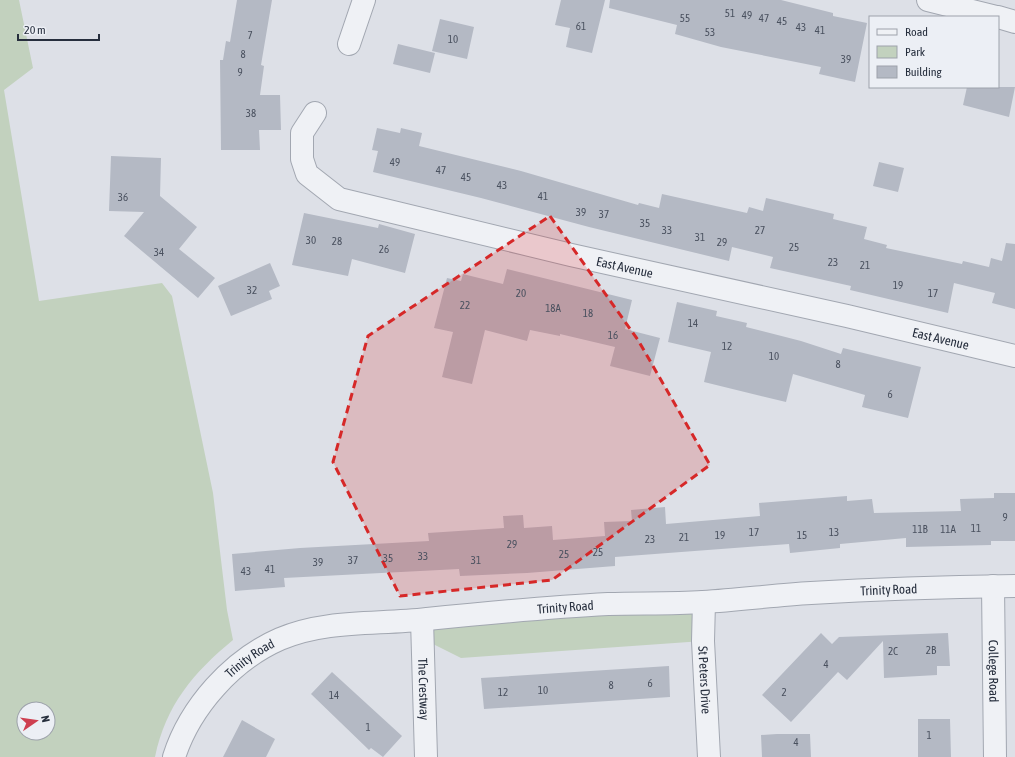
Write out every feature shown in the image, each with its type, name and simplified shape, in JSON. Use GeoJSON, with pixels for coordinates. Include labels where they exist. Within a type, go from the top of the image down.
{"type":"FeatureCollection","features":[{"type":"Feature","properties":{"kind":"street"},"geometry":{"type":"LineString","coordinates":[[349,44],[364,0]]}},
{"type":"Feature","properties":{"kind":"street"},"geometry":{"type":"LineString","coordinates":[[928,0],[993,16]]}},
{"type":"Feature","properties":{"kind":"street"},"geometry":{"type":"LineString","coordinates":[[999,18],[1015,22]]}},
{"type":"Feature","properties":{"kind":"street","name":"East Avenue"},"geometry":{"type":"LineString","coordinates":[[315,113],[302,133],[302,159],[307,174],[339,199],[571,255],[848,316],[1015,356]]}},
{"type":"Feature","properties":{"kind":"street","name":"College Road"},"geometry":{"type":"LineString","coordinates":[[993,586],[995,757]]}},
{"type":"Feature","properties":{"kind":"street","name":"Trinity Road"},"geometry":{"type":"LineString","coordinates":[[174,757],[196,711],[220,681],[252,655],[279,639],[309,629],[342,624],[422,620],[608,604],[704,602],[810,593],[1015,586]]}},
{"type":"Feature","properties":{"kind":"street","name":"St Peters Drive"},"geometry":{"type":"LineString","coordinates":[[704,602],[703,641],[710,757]]}},
{"type":"Feature","properties":{"kind":"street","name":"The Crestway"},"geometry":{"type":"LineString","coordinates":[[422,620],[426,757]]}},
{"type":"Feature","properties":{"kind":"highlighted area"},"geometry":{"type":"Polygon","coordinates":[[[550,216],[638,340],[710,465],[552,580],[400,596],[333,462],[368,336],[550,216]]]}},
{"type":"Feature","properties":{"kind":"green space"},"geometry":{"type":"Polygon","coordinates":[[[0,0],[19,0],[33,68],[4,90],[39,301],[162,283],[172,296],[213,493],[227,610],[233,640],[205,665],[183,691],[166,721],[155,757],[0,757],[0,0]]]}},
{"type":"Feature","properties":{"kind":"green space"},"geometry":{"type":"Polygon","coordinates":[[[704,602],[703,641],[461,658],[423,639],[422,620],[704,602]]]}},
{"type":"Feature","properties":{"kind":"building"},"geometry":{"type":"Polygon","coordinates":[[[237,0],[272,0],[261,65],[264,66],[260,95],[280,95],[281,130],[259,130],[260,150],[221,150],[220,60],[223,60],[226,41],[230,42],[237,0]]]}},
{"type":"Feature","properties":{"kind":"building"},"geometry":{"type":"Polygon","coordinates":[[[561,0],[605,0],[592,53],[566,47],[570,28],[555,25],[561,0]]]}},
{"type":"Feature","properties":{"kind":"building"},"geometry":{"type":"Polygon","coordinates":[[[610,0],[781,0],[833,13],[833,16],[867,23],[855,82],[819,74],[821,67],[721,47],[675,34],[677,25],[609,8],[610,0]]]}},
{"type":"Feature","properties":{"kind":"building"},"geometry":{"type":"Polygon","coordinates":[[[440,19],[474,27],[467,59],[432,51],[440,19]]]}},
{"type":"Feature","properties":{"kind":"building"},"geometry":{"type":"Polygon","coordinates":[[[398,44],[435,53],[430,73],[393,64],[398,44]]]}},
{"type":"Feature","properties":{"kind":"building"},"geometry":{"type":"Polygon","coordinates":[[[1015,87],[1009,117],[963,105],[967,88],[1015,87]]]}},
{"type":"Feature","properties":{"kind":"building"},"geometry":{"type":"Polygon","coordinates":[[[377,128],[400,133],[401,128],[422,133],[419,146],[521,171],[638,205],[639,203],[659,208],[662,194],[747,213],[749,207],[763,211],[766,198],[834,214],[833,219],[867,227],[864,239],[887,245],[886,248],[962,264],[963,261],[989,267],[991,258],[1002,261],[1006,243],[1015,244],[1015,309],[992,303],[995,293],[954,283],[948,313],[850,290],[851,286],[770,268],[773,257],[732,247],[729,261],[373,172],[378,151],[372,150],[377,128]]]}},
{"type":"Feature","properties":{"kind":"building"},"geometry":{"type":"Polygon","coordinates":[[[111,156],[161,158],[160,196],[197,227],[179,249],[215,278],[198,298],[124,236],[144,212],[109,211],[111,156]]]}},
{"type":"Feature","properties":{"kind":"building"},"geometry":{"type":"Polygon","coordinates":[[[879,162],[904,168],[898,192],[873,186],[879,162]]]}},
{"type":"Feature","properties":{"kind":"building"},"geometry":{"type":"Polygon","coordinates":[[[304,213],[378,228],[379,224],[415,234],[405,273],[352,259],[348,276],[292,265],[304,213]]]}},
{"type":"Feature","properties":{"kind":"building"},"geometry":{"type":"Polygon","coordinates":[[[270,263],[280,286],[269,291],[272,299],[231,316],[218,286],[270,263]]]}},
{"type":"Feature","properties":{"kind":"building"},"geometry":{"type":"Polygon","coordinates":[[[507,269],[632,300],[625,329],[660,338],[650,376],[610,366],[615,347],[560,334],[560,336],[530,330],[527,341],[485,330],[472,384],[442,377],[453,332],[434,328],[447,278],[461,281],[463,274],[503,284],[507,269]]]}},
{"type":"Feature","properties":{"kind":"building"},"geometry":{"type":"Polygon","coordinates":[[[677,302],[717,311],[716,316],[747,323],[746,327],[801,341],[841,354],[843,348],[921,367],[908,418],[862,407],[865,395],[793,374],[786,402],[704,382],[711,352],[668,342],[677,302]]]}},
{"type":"Feature","properties":{"kind":"building"},"geometry":{"type":"Polygon","coordinates":[[[994,493],[1015,493],[1015,541],[991,541],[991,545],[906,547],[906,538],[840,544],[840,548],[790,553],[789,544],[615,557],[615,566],[527,573],[460,576],[459,569],[284,578],[285,587],[235,591],[232,554],[300,548],[429,541],[428,533],[504,528],[503,516],[523,515],[524,528],[552,526],[553,540],[605,536],[604,522],[632,521],[631,510],[665,507],[666,524],[760,516],[759,503],[847,496],[847,501],[872,499],[874,513],[961,511],[960,499],[994,498],[994,493]]]}},
{"type":"Feature","properties":{"kind":"building"},"geometry":{"type":"Polygon","coordinates":[[[821,633],[832,644],[839,637],[948,633],[950,666],[937,666],[937,675],[884,678],[883,641],[847,680],[838,672],[791,722],[762,695],[821,633]]]}},
{"type":"Feature","properties":{"kind":"building"},"geometry":{"type":"Polygon","coordinates":[[[669,666],[670,697],[484,709],[481,678],[669,666]]]}},
{"type":"Feature","properties":{"kind":"building"},"geometry":{"type":"Polygon","coordinates":[[[332,672],[402,736],[383,757],[371,748],[369,750],[311,694],[332,672]]]}},
{"type":"Feature","properties":{"kind":"building"},"geometry":{"type":"Polygon","coordinates":[[[918,719],[950,719],[951,757],[918,757],[918,719]]]}},
{"type":"Feature","properties":{"kind":"building"},"geometry":{"type":"Polygon","coordinates":[[[242,720],[275,739],[266,757],[223,757],[242,720]]]}},
{"type":"Feature","properties":{"kind":"building"},"geometry":{"type":"Polygon","coordinates":[[[810,734],[811,757],[762,757],[761,735],[810,734]]]}}]}
